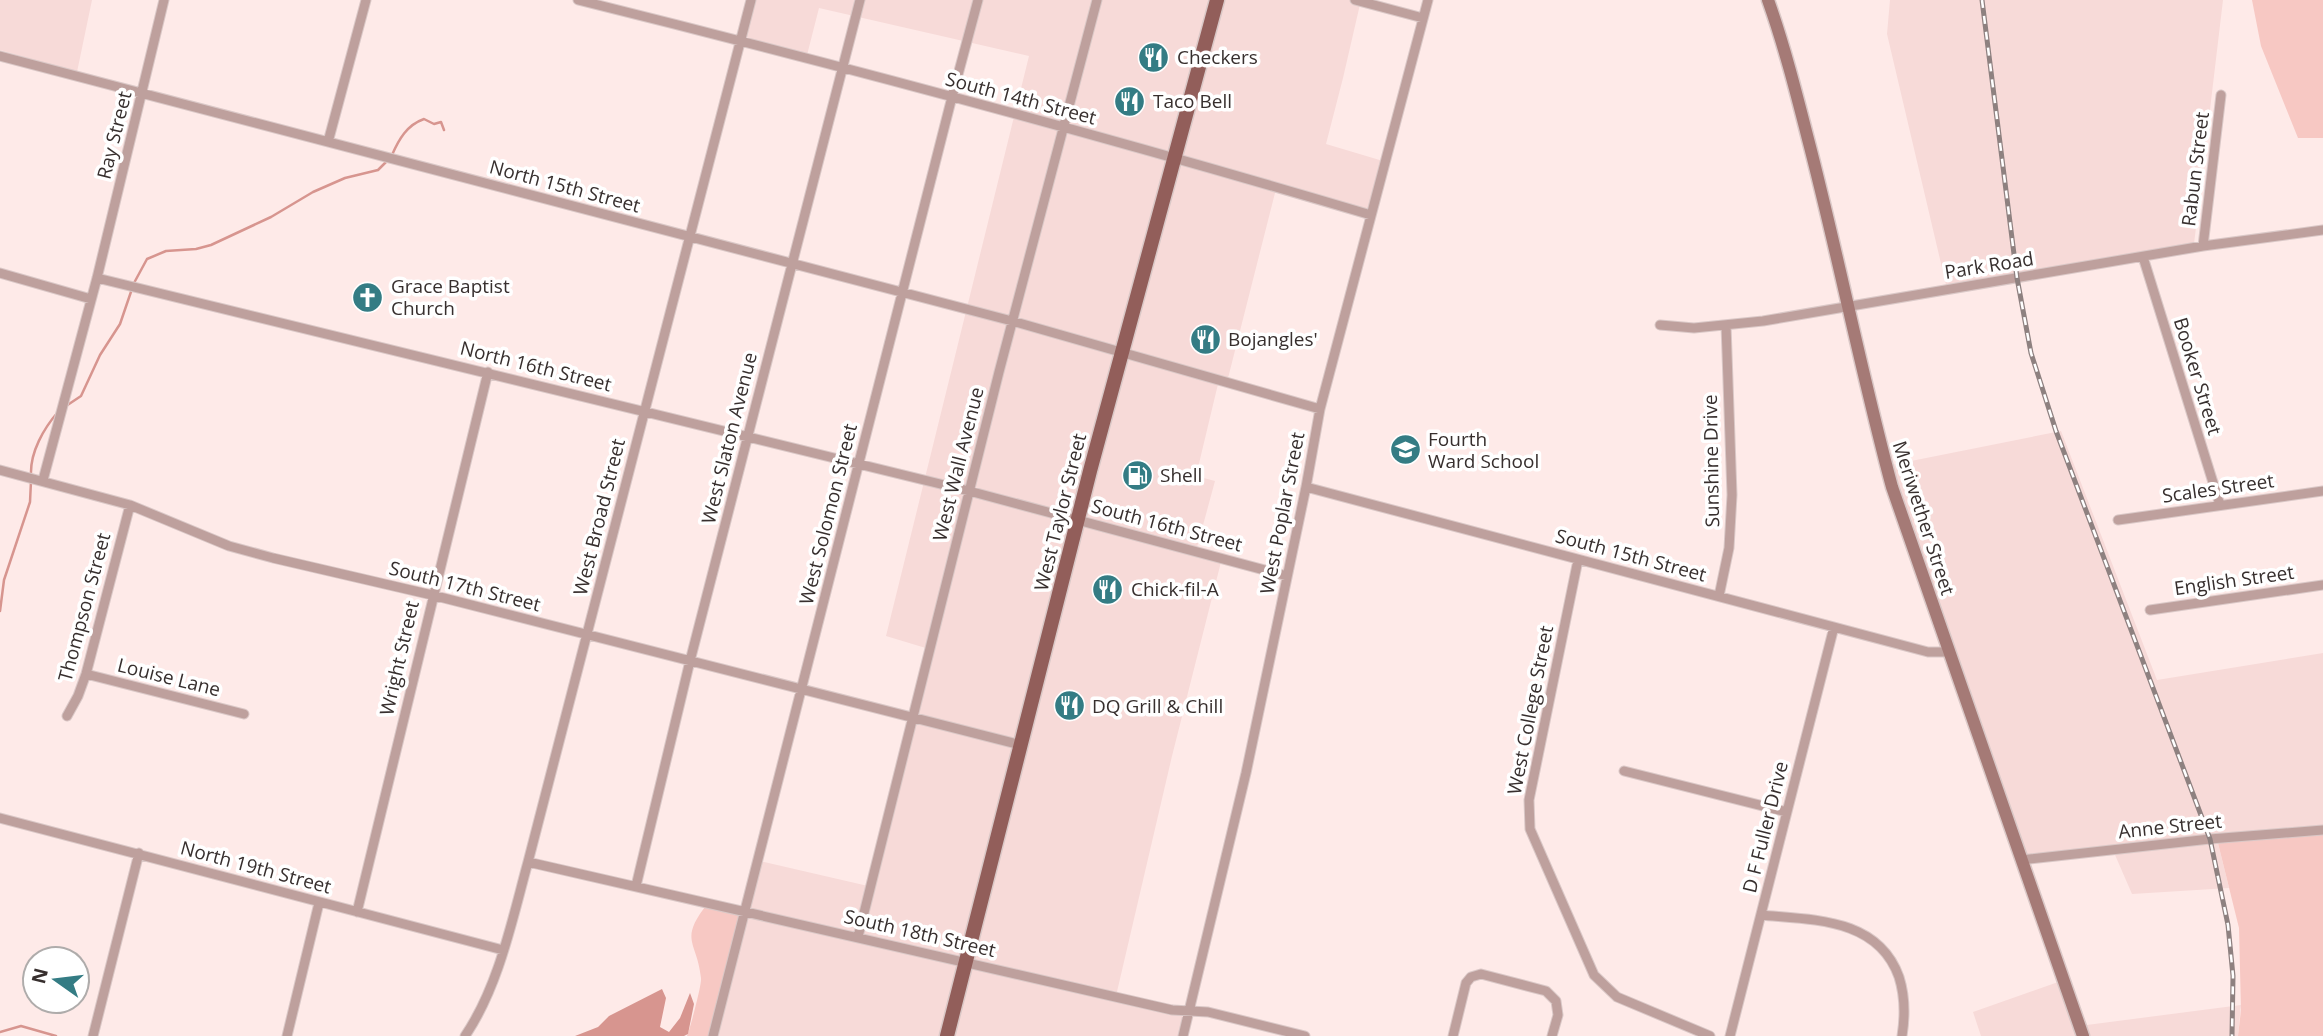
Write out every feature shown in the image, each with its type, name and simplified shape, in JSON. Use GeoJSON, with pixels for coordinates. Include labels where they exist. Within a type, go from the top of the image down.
{"type":"FeatureCollection","features":[{"type":"Feature","properties":{"kind":"main road","name":"West Taylor Street"},"geometry":{"type":"LineString","coordinates":[[947,1036],[1121,353],[1217,0]]}},
{"type":"Feature","properties":{"kind":"street","name":"Ray Street"},"geometry":{"type":"LineString","coordinates":[[97,278],[164,0]]}},
{"type":"Feature","properties":{"kind":"street"},"geometry":{"type":"LineString","coordinates":[[328,142],[366,0]]}},
{"type":"Feature","properties":{"kind":"street","name":"South 14th Street"},"geometry":{"type":"LineString","coordinates":[[578,0],[1173,156],[1371,215]]}},
{"type":"Feature","properties":{"kind":"street","name":"West Broad Street"},"geometry":{"type":"LineString","coordinates":[[466,1036],[479,1016],[503,950],[528,862],[751,0]]}},
{"type":"Feature","properties":{"kind":"street","name":"West Slaton Avenue"},"geometry":{"type":"LineString","coordinates":[[636,886],[690,661],[860,0]]}},
{"type":"Feature","properties":{"kind":"street","name":"West Solomon Street"},"geometry":{"type":"LineString","coordinates":[[713,1036],[978,0]]}},
{"type":"Feature","properties":{"kind":"street","name":"West Wall Avenue"},"geometry":{"type":"LineString","coordinates":[[858,937],[1012,321],[1097,0]]}},
{"type":"Feature","properties":{"kind":"street"},"geometry":{"type":"LineString","coordinates":[[1355,0],[1423,18]]}},
{"type":"Feature","properties":{"kind":"street","name":"West Poplar Street"},"geometry":{"type":"LineString","coordinates":[[1184,1036],[1246,773],[1307,487],[1320,409],[1428,0]]}},
{"type":"Feature","properties":{"kind":"street","name":"Meriwether Street"},"geometry":{"type":"LineString","coordinates":[[1768,0],[1783,43],[1824,198],[1870,405],[1892,487],[2083,1036]]}},
{"type":"Feature","properties":{"kind":"street","name":"North 15th Street"},"geometry":{"type":"LineString","coordinates":[[0,56],[1012,321],[1121,353]]}},
{"type":"Feature","properties":{"kind":"street","name":"Rabun Street"},"geometry":{"type":"LineString","coordinates":[[2203,246],[2221,95]]}},
{"type":"Feature","properties":{"kind":"street","name":"Park Road"},"geometry":{"type":"LineString","coordinates":[[1660,325],[1695,328],[1787,318],[2203,246],[2323,230]]}},
{"type":"Feature","properties":{"kind":"street","name":"Booker Street"},"geometry":{"type":"LineString","coordinates":[[2143,257],[2220,505]]}},
{"type":"Feature","properties":{"kind":"street"},"geometry":{"type":"LineString","coordinates":[[0,273],[91,299]]}},
{"type":"Feature","properties":{"kind":"street"},"geometry":{"type":"LineString","coordinates":[[43,480],[97,278]]}},
{"type":"Feature","properties":{"kind":"street","name":"North 16th Street"},"geometry":{"type":"LineString","coordinates":[[97,278],[1078,519]]}},
{"type":"Feature","properties":{"kind":"street","name":"Sunshine Drive"},"geometry":{"type":"LineString","coordinates":[[1719,596],[1729,548],[1732,504],[1726,324]]}},
{"type":"Feature","properties":{"kind":"street"},"geometry":{"type":"LineString","coordinates":[[1121,353],[1320,409]]}},
{"type":"Feature","properties":{"kind":"street","name":"Wright Street"},"geometry":{"type":"LineString","coordinates":[[357,912],[488,372]]}},
{"type":"Feature","properties":{"kind":"street","name":"South 17th Street"},"geometry":{"type":"LineString","coordinates":[[0,470],[130,505],[229,546],[273,558],[432,595],[1020,745]]}},
{"type":"Feature","properties":{"kind":"street","name":"South 15th Street"},"geometry":{"type":"LineString","coordinates":[[1307,487],[1928,652],[1948,652]]}},
{"type":"Feature","properties":{"kind":"street","name":"Scales Street"},"geometry":{"type":"LineString","coordinates":[[2118,520],[2323,491]]}},
{"type":"Feature","properties":{"kind":"street","name":"Thompson Street"},"geometry":{"type":"LineString","coordinates":[[67,716],[86,674],[130,505]]}},
{"type":"Feature","properties":{"kind":"street","name":"South 16th Street"},"geometry":{"type":"LineString","coordinates":[[1078,519],[1287,576]]}},
{"type":"Feature","properties":{"kind":"street","name":"West College Street"},"geometry":{"type":"LineString","coordinates":[[1578,560],[1529,800],[1530,829],[1594,975],[1616,997],[1710,1036]]}},
{"type":"Feature","properties":{"kind":"street","name":"English Street"},"geometry":{"type":"LineString","coordinates":[[2150,610],[2323,585]]}},
{"type":"Feature","properties":{"kind":"street","name":"D F Fuller Drive"},"geometry":{"type":"LineString","coordinates":[[1730,1036],[1834,627]]}},
{"type":"Feature","properties":{"kind":"street","name":"Louise Lane"},"geometry":{"type":"LineString","coordinates":[[86,674],[244,714]]}},
{"type":"Feature","properties":{"kind":"street"},"geometry":{"type":"LineString","coordinates":[[1624,771],[1787,812]]}},
{"type":"Feature","properties":{"kind":"street","name":"North 19th Street"},"geometry":{"type":"LineString","coordinates":[[0,818],[503,950]]}},
{"type":"Feature","properties":{"kind":"street","name":"Anne Street"},"geometry":{"type":"LineString","coordinates":[[2021,860],[2210,839],[2323,830]]}},
{"type":"Feature","properties":{"kind":"street"},"geometry":{"type":"LineString","coordinates":[[93,1036],[139,853]]}},
{"type":"Feature","properties":{"kind":"street","name":"South 18th Street"},"geometry":{"type":"LineString","coordinates":[[528,862],[1172,1010],[1208,1012],[1305,1036]]}},
{"type":"Feature","properties":{"kind":"street"},"geometry":{"type":"LineString","coordinates":[[287,1036],[319,903]]}},
{"type":"Feature","properties":{"kind":"street"},"geometry":{"type":"LineString","coordinates":[[1761,915],[1815,920],[1849,927],[1874,939],[1894,962],[1904,992],[1902,1036]]}},
{"type":"Feature","properties":{"kind":"street"},"geometry":{"type":"LineString","coordinates":[[1453,1036],[1466,983],[1471,977],[1481,974],[1546,991],[1556,1001],[1558,1015],[1552,1036]]}},
{"type":"Feature","properties":{"kind":"shaded area"},"geometry":{"type":"Polygon","coordinates":[[[0,0],[92,0],[77,72],[0,50],[0,0]]]}},
{"type":"Feature","properties":{"kind":"shaded area"},"geometry":{"type":"Polygon","coordinates":[[[754,0],[1361,0],[1326,144],[1383,161],[1367,213],[1276,189],[1226,386],[1218,384],[1196,476],[1215,481],[1196,551],[1222,558],[1116,996],[1189,1015],[1184,1036],[715,1036],[760,861],[868,886],[929,649],[886,636],[1029,56],[819,8],[806,59],[742,43],[754,0]]]}},
{"type":"Feature","properties":{"kind":"shaded area"},"geometry":{"type":"Polygon","coordinates":[[[1890,0],[2223,0],[2194,244],[1947,289],[1887,34],[1890,0]]]}},
{"type":"Feature","properties":{"kind":"shaded area"},"geometry":{"type":"Polygon","coordinates":[[[2252,0],[2323,0],[2323,138],[2298,138],[2261,46],[2252,0]]]}},
{"type":"Feature","properties":{"kind":"shaded area"},"geometry":{"type":"Polygon","coordinates":[[[2061,431],[2157,680],[2323,653],[2323,833],[2217,839],[2229,888],[2132,894],[2112,848],[2024,857],[1886,466],[2061,431]]]}},
{"type":"Feature","properties":{"kind":"shaded area"},"geometry":{"type":"Polygon","coordinates":[[[2323,833],[2323,1036],[2238,1036],[2241,1010],[2239,928],[2217,839],[2323,833]]]}},
{"type":"Feature","properties":{"kind":"shaded area"},"geometry":{"type":"Polygon","coordinates":[[[708,903],[745,912],[713,1036],[687,1036],[701,978],[692,933],[708,903]]]}},
{"type":"Feature","properties":{"kind":"shaded area"},"geometry":{"type":"Polygon","coordinates":[[[2061,981],[2079,1026],[2241,1005],[2238,1036],[1981,1036],[1973,1012],[2061,981]]]}},
{"type":"Feature","properties":{"kind":"shaded area"},"geometry":{"type":"Polygon","coordinates":[[[662,989],[666,998],[660,1027],[669,1032],[680,1018],[690,993],[694,1004],[688,1034],[575,1036],[598,1027],[609,1016],[662,989]]]}},
{"type":"Feature","properties":{"kind":"waterway"},"geometry":{"type":"LineString","coordinates":[[392,155],[404,133],[424,119],[434,124],[441,122],[444,130]]}},
{"type":"Feature","properties":{"kind":"waterway"},"geometry":{"type":"LineString","coordinates":[[66,406],[81,396],[100,355],[120,324],[134,283],[147,259],[166,251],[211,245],[271,217],[313,192],[345,178],[378,170],[388,160]]}},
{"type":"Feature","properties":{"kind":"waterway"},"geometry":{"type":"LineString","coordinates":[[31,475],[39,441],[58,412]]}},
{"type":"Feature","properties":{"kind":"waterway"},"geometry":{"type":"LineString","coordinates":[[0,611],[4,580],[30,502],[31,481]]}},
{"type":"Feature","properties":{"kind":"waterway"},"geometry":{"type":"LineString","coordinates":[[0,1032],[21,1026],[56,1036]]}},
{"type":"Feature","properties":{"kind":"railway"},"geometry":{"type":"LineString","coordinates":[[1982,0],[2017,278],[2031,353],[2056,431],[2210,839],[2228,925],[2233,976],[2232,1036]]}},
{"type":"Feature","properties":{"kind":"place","name":"Checkers"},"geometry":{"type":"Point","coordinates":[1154,57]}},
{"type":"Feature","properties":{"kind":"place","name":"Taco Bell"},"geometry":{"type":"Point","coordinates":[1130,101]}},
{"type":"Feature","properties":{"kind":"place","name":"Grace Baptist Church"},"geometry":{"type":"Point","coordinates":[368,297]}},
{"type":"Feature","properties":{"kind":"place","name":"Bojangles'"},"geometry":{"type":"Point","coordinates":[1205,339]}},
{"type":"Feature","properties":{"kind":"place","name":"Fourth Ward School"},"geometry":{"type":"Point","coordinates":[1405,450]}},
{"type":"Feature","properties":{"kind":"place","name":"Shell"},"geometry":{"type":"Point","coordinates":[1137,475]}},
{"type":"Feature","properties":{"kind":"place","name":"Chick-fil-A"},"geometry":{"type":"Point","coordinates":[1108,589]}},
{"type":"Feature","properties":{"kind":"place","name":"DQ Grill & Chill"},"geometry":{"type":"Point","coordinates":[1069,706]}}]}
